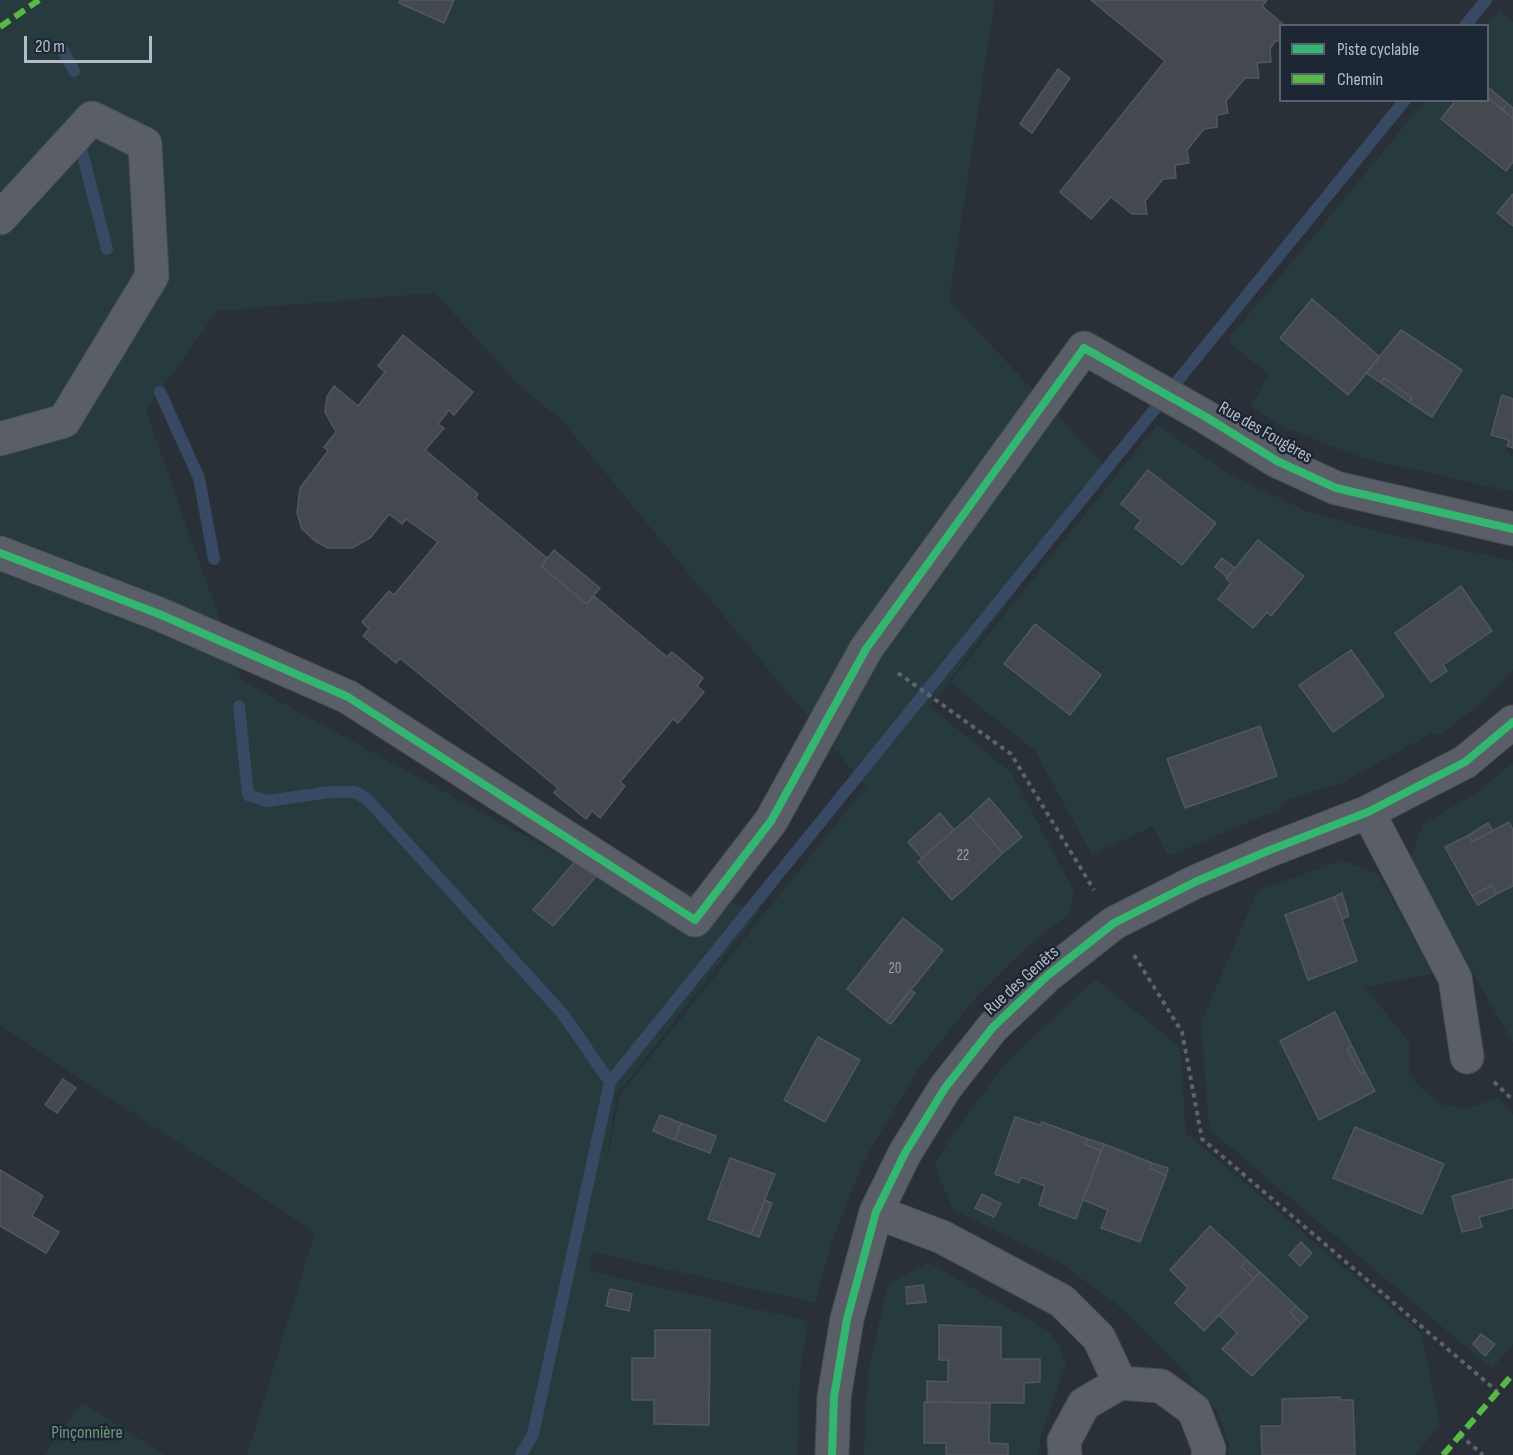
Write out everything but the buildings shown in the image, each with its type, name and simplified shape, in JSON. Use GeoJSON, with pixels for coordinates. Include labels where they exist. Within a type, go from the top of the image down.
{"type":"FeatureCollection","features":[{"type":"Feature","properties":{"kind":"street"},"geometry":{"type":"LineString","coordinates":[[0,218],[93,118],[145,144],[152,276],[64,421],[0,439]]}},
{"type":"Feature","properties":{"kind":"street","name":"Rue des Fougères"},"geometry":{"type":"LineString","coordinates":[[866,649],[1084,348],[1206,417],[1277,461],[1336,488],[1513,529]]}},
{"type":"Feature","properties":{"kind":"street"},"geometry":{"type":"LineString","coordinates":[[0,553],[159,614],[348,698],[695,920],[771,821],[866,649]]}},
{"type":"Feature","properties":{"kind":"street","name":"Rue des Genêts"},"geometry":{"type":"LineString","coordinates":[[832,1455],[834,1397],[847,1319],[876,1212],[905,1153],[945,1088],[993,1027],[1048,975],[1114,923],[1259,854],[1368,812],[1465,762],[1513,722]]}},
{"type":"Feature","properties":{"kind":"street"},"geometry":{"type":"LineString","coordinates":[[1368,812],[1455,978],[1467,1057]]}},
{"type":"Feature","properties":{"kind":"street"},"geometry":{"type":"LineString","coordinates":[[876,1212],[942,1237],[1062,1301],[1099,1338],[1120,1383]]}},
{"type":"Feature","properties":{"kind":"street"},"geometry":{"type":"LineString","coordinates":[[1065,1455],[1064,1441],[1084,1404],[1120,1383],[1161,1386],[1194,1410],[1209,1449],[1208,1455]]}},
{"type":"Feature","properties":{"kind":"path"},"geometry":{"type":"LineString","coordinates":[[866,649],[1011,754],[1182,1032],[1202,1139],[1498,1392]]}},
{"type":"Feature","properties":{"kind":"path"},"geometry":{"type":"LineString","coordinates":[[1460,1435],[1483,1455]]}},
{"type":"Feature","properties":{"kind":"green space"},"geometry":{"type":"Polygon","coordinates":[[[0,0],[995,0],[949,301],[1107,468],[930,707],[1011,772],[1074,892],[1068,915],[1031,943],[977,996],[918,1070],[869,1152],[855,1183],[832,1241],[815,1303],[592,1252],[589,1271],[808,1321],[800,1371],[797,1455],[247,1455],[315,1232],[0,1026],[0,0]],[[435,293],[217,311],[146,411],[241,680],[554,852],[760,911],[616,1096],[605,1170],[620,1095],[866,787],[563,422],[517,383],[435,293]],[[989,799],[918,862],[952,899],[1022,837],[989,799]],[[903,918],[847,989],[891,1024],[915,994],[910,990],[943,950],[903,918]],[[660,1115],[654,1132],[710,1153],[716,1136],[660,1115]],[[730,1158],[708,1219],[759,1237],[772,1203],[765,1200],[775,1174],[730,1158]],[[610,1289],[606,1306],[629,1311],[632,1294],[610,1289]],[[655,1330],[655,1358],[632,1358],[632,1400],[654,1400],[654,1424],[709,1425],[710,1330],[655,1330]]]}},
{"type":"Feature","properties":{"kind":"green space"},"geometry":{"type":"Polygon","coordinates":[[[1499,10],[1513,22],[1513,108],[1489,88],[1488,24],[1499,10]]]}},
{"type":"Feature","properties":{"kind":"green space"},"geometry":{"type":"Polygon","coordinates":[[[1424,102],[1457,102],[1506,170],[1513,162],[1513,194],[1497,213],[1513,226],[1513,399],[1503,396],[1492,435],[1509,440],[1505,451],[1513,454],[1513,492],[1363,458],[1283,427],[1251,406],[1269,375],[1227,341],[1424,102]],[[1312,300],[1348,395],[1366,373],[1432,417],[1462,370],[1402,330],[1380,357],[1312,300]]]}},
{"type":"Feature","properties":{"kind":"green space"},"geometry":{"type":"Polygon","coordinates":[[[1157,425],[1230,474],[1304,510],[1372,530],[1513,561],[1513,670],[1476,707],[1442,734],[1432,733],[1342,783],[1286,800],[1280,809],[1168,856],[1153,826],[1092,855],[1035,751],[950,682],[1157,425]],[[1148,470],[1121,504],[1141,520],[1135,528],[1182,565],[1216,524],[1148,470]],[[1258,540],[1226,579],[1231,583],[1218,599],[1253,628],[1267,612],[1271,616],[1303,576],[1258,540]],[[1035,624],[1005,664],[1070,715],[1101,675],[1035,624]],[[1395,633],[1431,682],[1447,671],[1443,665],[1395,633]],[[1260,726],[1167,759],[1184,808],[1277,776],[1260,726]]]}},
{"type":"Feature","properties":{"kind":"green space"},"geometry":{"type":"Polygon","coordinates":[[[1513,763],[1513,830],[1509,822],[1493,831],[1488,824],[1445,847],[1478,905],[1513,886],[1513,1043],[1410,862],[1422,825],[1476,793],[1513,763]]]}},
{"type":"Feature","properties":{"kind":"green space"},"geometry":{"type":"Polygon","coordinates":[[[1342,860],[1378,874],[1433,973],[1365,988],[1410,1043],[1409,1074],[1418,1086],[1440,1104],[1467,1109],[1498,1097],[1513,1115],[1513,1179],[1452,1196],[1462,1232],[1482,1227],[1479,1217],[1513,1208],[1513,1344],[1492,1369],[1209,1129],[1201,1023],[1257,891],[1342,860]],[[1341,893],[1285,916],[1308,980],[1357,961],[1342,919],[1349,916],[1341,893]],[[1335,1012],[1280,1041],[1319,1120],[1374,1091],[1335,1012]],[[1355,1127],[1333,1178],[1422,1214],[1444,1164],[1355,1127]],[[1481,1334],[1473,1344],[1485,1355],[1495,1344],[1481,1334]]]}},
{"type":"Feature","properties":{"kind":"green space"},"geometry":{"type":"Polygon","coordinates":[[[1096,979],[1180,1047],[1186,1133],[1422,1334],[1440,1425],[1415,1455],[1355,1455],[1353,1400],[1340,1400],[1340,1397],[1282,1399],[1282,1426],[1261,1426],[1262,1455],[1228,1455],[1229,1444],[1217,1411],[1176,1362],[1115,1303],[1060,1263],[953,1209],[934,1166],[949,1140],[1007,1061],[1096,979]],[[1016,1117],[995,1174],[1019,1183],[1021,1177],[1045,1186],[1040,1205],[1076,1219],[1083,1200],[1108,1210],[1101,1228],[1139,1242],[1168,1169],[1042,1122],[1040,1125],[1016,1117]],[[982,1195],[975,1208],[994,1217],[1001,1204],[982,1195]],[[1210,1226],[1170,1270],[1188,1288],[1175,1304],[1204,1331],[1219,1315],[1237,1333],[1252,1375],[1307,1317],[1210,1226]],[[1300,1242],[1289,1255],[1300,1266],[1312,1253],[1300,1242]]]}},
{"type":"Feature","properties":{"kind":"green space"},"geometry":{"type":"Polygon","coordinates":[[[929,1263],[1047,1330],[1057,1342],[1066,1365],[1041,1435],[1038,1455],[1008,1455],[1008,1444],[989,1443],[990,1403],[1024,1403],[1024,1383],[1040,1382],[1040,1359],[1001,1359],[939,1326],[939,1360],[948,1360],[948,1382],[927,1381],[924,1443],[946,1443],[946,1455],[864,1455],[868,1372],[888,1284],[929,1263]],[[923,1285],[906,1287],[907,1304],[925,1302],[923,1285]]]}},
{"type":"Feature","properties":{"kind":"green space","name":"Pinçonnière"},"geometry":{"type":"Polygon","coordinates":[[[82,1402],[164,1455],[45,1455],[82,1402]]]}},
{"type":"Feature","properties":{"kind":"waterway"},"geometry":{"type":"LineString","coordinates":[[1467,24],[1486,0]]}},
{"type":"Feature","properties":{"kind":"waterway"},"geometry":{"type":"LineString","coordinates":[[61,47],[74,71]]}},
{"type":"Feature","properties":{"kind":"waterway"},"geometry":{"type":"LineString","coordinates":[[521,1455],[533,1434],[610,1082],[1403,102]]}},
{"type":"Feature","properties":{"kind":"waterway"},"geometry":{"type":"LineString","coordinates":[[82,152],[107,249]]}},
{"type":"Feature","properties":{"kind":"waterway"},"geometry":{"type":"LineString","coordinates":[[160,392],[199,478],[214,559]]}},
{"type":"Feature","properties":{"kind":"waterway"},"geometry":{"type":"LineString","coordinates":[[239,706],[248,795],[267,801],[330,792],[355,792],[367,799],[562,1013],[610,1082]]}},
{"type":"Feature","properties":{"kind":"marked path"},"geometry":{"type":"LineString","coordinates":[[0,27],[39,0]]}},
{"type":"Feature","properties":{"kind":"marked path"},"geometry":{"type":"LineString","coordinates":[[1443,1455],[1513,1374]]}},
{"type":"Feature","properties":{"kind":"cycle path"},"geometry":{"type":"LineString","coordinates":[[0,553],[159,614],[348,697],[695,920],[771,821],[866,649],[1084,348],[1206,417],[1277,461],[1336,488],[1513,529]]}},
{"type":"Feature","properties":{"kind":"cycle path"},"geometry":{"type":"LineString","coordinates":[[832,1455],[834,1397],[847,1319],[876,1212],[905,1153],[945,1088],[993,1027],[1048,975],[1114,923],[1195,882],[1368,812],[1465,762],[1513,722]]}}]}
